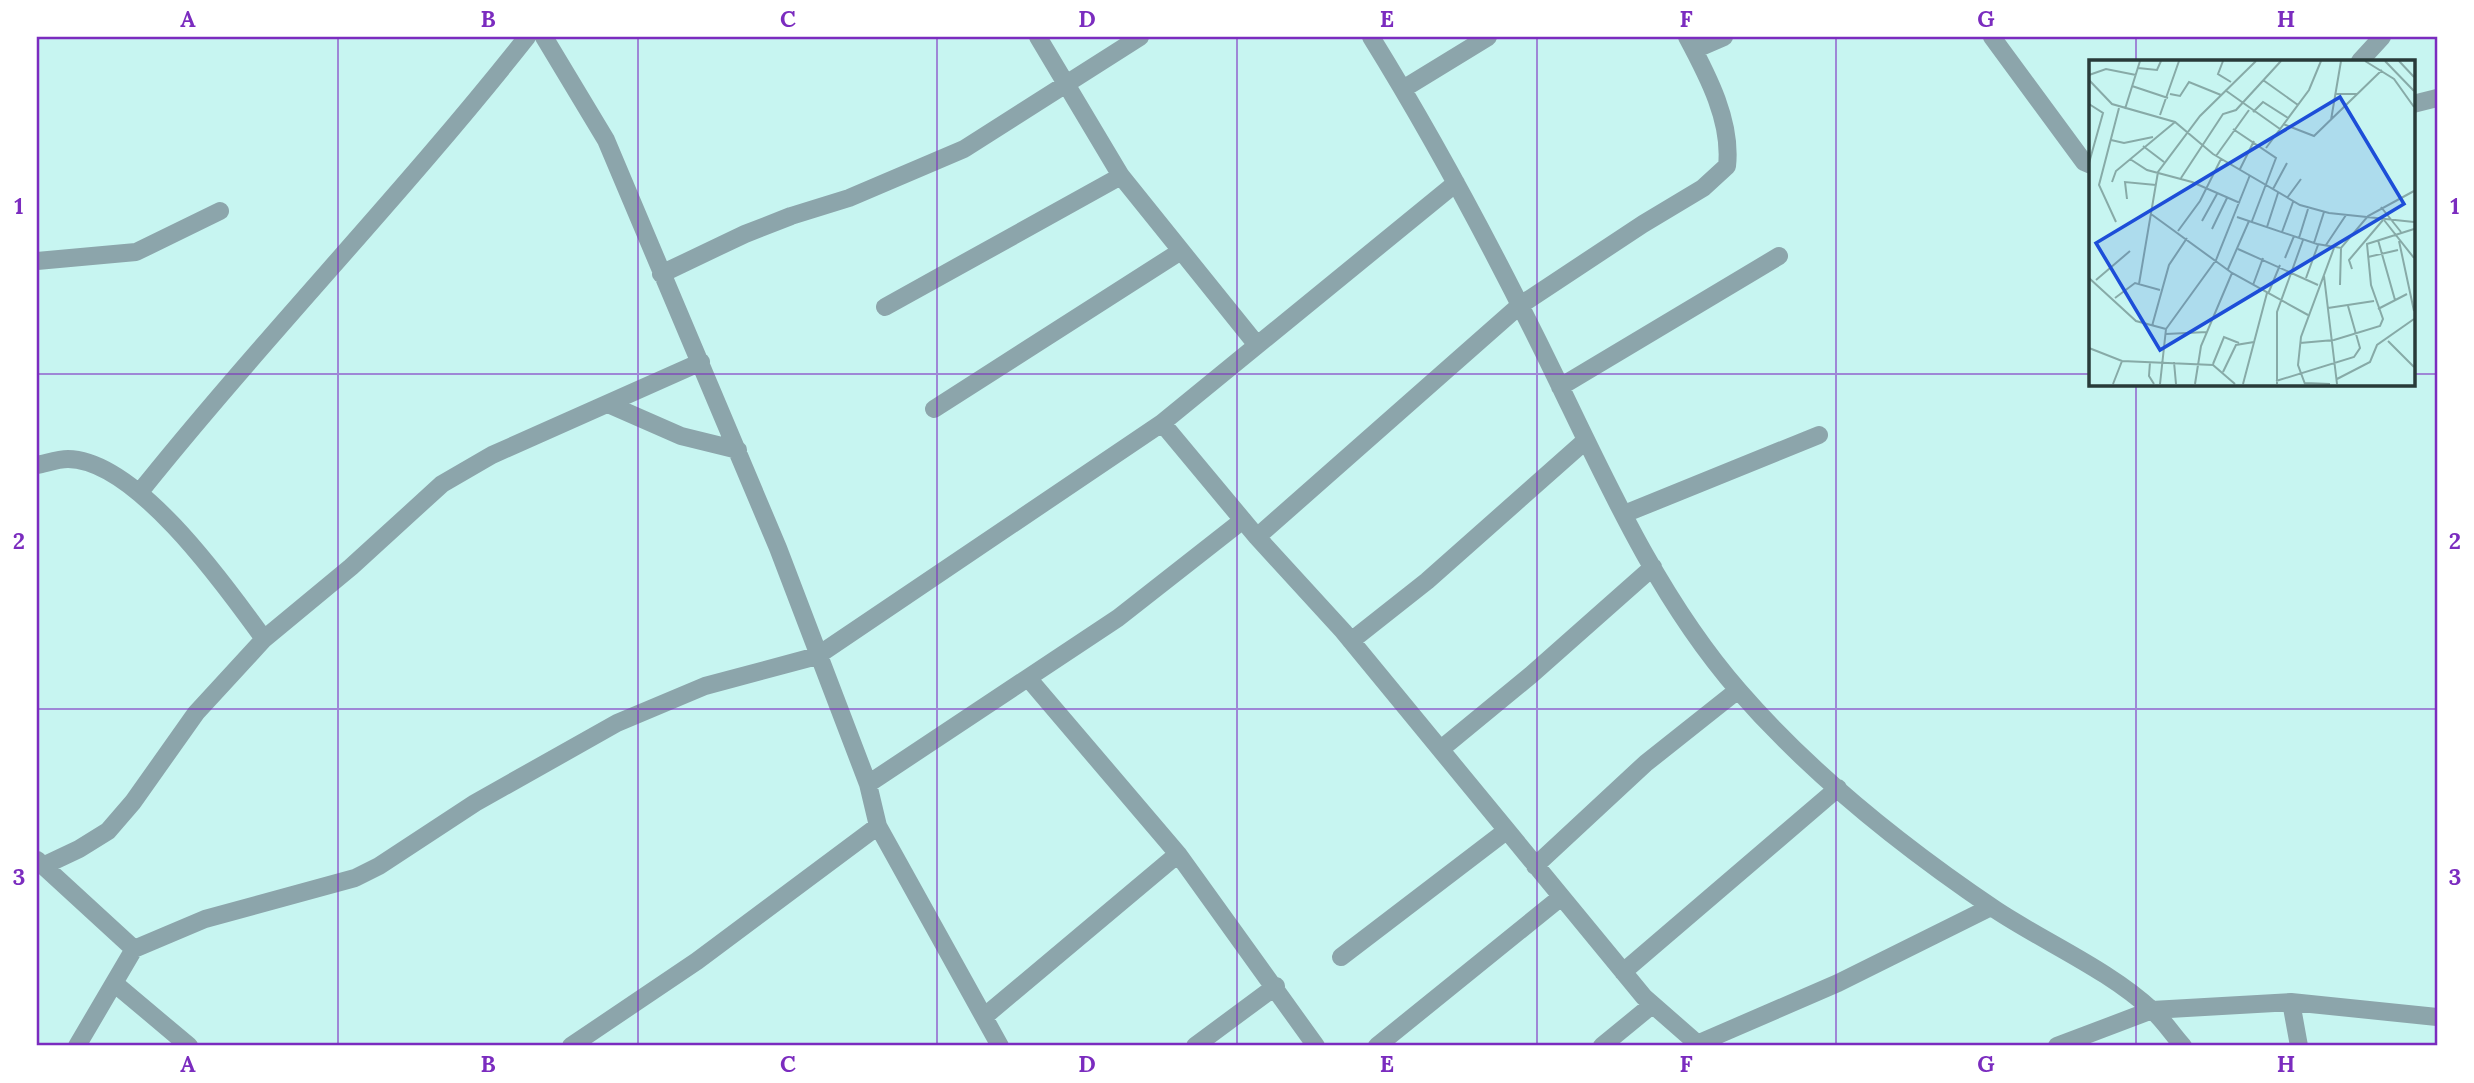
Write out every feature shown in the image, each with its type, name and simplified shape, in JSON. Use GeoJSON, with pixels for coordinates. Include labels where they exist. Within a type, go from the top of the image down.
{"type":"FeatureCollection","features":[{"type":"Feature","properties":{"kind":"street"},"geometry":{"type":"LineString","coordinates":[[139,493],[221,391],[460,121],[527,37]]}},
{"type":"Feature","properties":{"kind":"street"},"geometry":{"type":"LineString","coordinates":[[544,37],[606,140],[661,274],[701,362],[778,548],[868,784],[878,826],[1000,1046]]}},
{"type":"Feature","properties":{"kind":"street"},"geometry":{"type":"LineString","coordinates":[[1038,37],[1121,176],[1257,345]]}},
{"type":"Feature","properties":{"kind":"street"},"geometry":{"type":"LineString","coordinates":[[661,274],[745,234],[849,198],[964,149],[1140,37]]}},
{"type":"Feature","properties":{"kind":"street"},"geometry":{"type":"LineString","coordinates":[[1371,37],[1456,183],[1585,441],[1653,567],[1689,625],[1738,690],[1875,821],[2024,929],[2073,954],[2152,1010],[2183,1046]]}},
{"type":"Feature","properties":{"kind":"street"},"geometry":{"type":"LineString","coordinates":[[1403,89],[1488,37]]}},
{"type":"Feature","properties":{"kind":"street"},"geometry":{"type":"LineString","coordinates":[[1257,537],[1519,306],[1703,188],[1727,166],[1730,143],[1713,92],[1690,43],[1724,37]]}},
{"type":"Feature","properties":{"kind":"street"},"geometry":{"type":"LineString","coordinates":[[1993,37],[2084,162],[2089,164]]}},
{"type":"Feature","properties":{"kind":"street"},"geometry":{"type":"LineString","coordinates":[[2361,60],[2382,37]]}},
{"type":"Feature","properties":{"kind":"street"},"geometry":{"type":"LineString","coordinates":[[2414,104],[2437,98]]}},
{"type":"Feature","properties":{"kind":"street"},"geometry":{"type":"LineString","coordinates":[[885,307],[1121,176]]}},
{"type":"Feature","properties":{"kind":"street"},"geometry":{"type":"LineString","coordinates":[[77,1046],[134,949],[205,919],[355,878],[379,866],[475,803],[638,713],[705,686],[817,656],[1162,423],[1456,183]]}},
{"type":"Feature","properties":{"kind":"street"},"geometry":{"type":"LineString","coordinates":[[37,261],[136,252],[220,211]]}},
{"type":"Feature","properties":{"kind":"street"},"geometry":{"type":"LineString","coordinates":[[934,409],[1181,251]]}},
{"type":"Feature","properties":{"kind":"street"},"geometry":{"type":"LineString","coordinates":[[1560,387],[1779,256]]}},
{"type":"Feature","properties":{"kind":"street"},"geometry":{"type":"LineString","coordinates":[[134,949],[40,863],[79,849],[108,831],[133,802],[196,713],[264,639],[351,567],[442,484],[492,455],[701,362]]}},
{"type":"Feature","properties":{"kind":"street"},"geometry":{"type":"LineString","coordinates":[[608,404],[681,436],[738,450]]}},
{"type":"Feature","properties":{"kind":"street"},"geometry":{"type":"LineString","coordinates":[[1162,423],[1257,537],[1351,641],[1623,972],[1653,1005],[1699,1045],[1874,966],[1991,906]]}},
{"type":"Feature","properties":{"kind":"street"},"geometry":{"type":"LineString","coordinates":[[1625,514],[1819,435]]}},
{"type":"Feature","properties":{"kind":"street"},"geometry":{"type":"LineString","coordinates":[[1351,641],[1427,581],[1585,441]]}},
{"type":"Feature","properties":{"kind":"street"},"geometry":{"type":"LineString","coordinates":[[37,465],[69,459],[109,471],[139,493],[209,564],[264,639]]}},
{"type":"Feature","properties":{"kind":"street"},"geometry":{"type":"LineString","coordinates":[[868,784],[1118,618],[1243,520]]}},
{"type":"Feature","properties":{"kind":"street"},"geometry":{"type":"LineString","coordinates":[[1441,749],[1531,675],[1653,567]]}},
{"type":"Feature","properties":{"kind":"street"},"geometry":{"type":"LineString","coordinates":[[1028,678],[1178,854],[1317,1046]]}},
{"type":"Feature","properties":{"kind":"street"},"geometry":{"type":"LineString","coordinates":[[1535,866],[1646,763],[1738,690]]}},
{"type":"Feature","properties":{"kind":"street"},"geometry":{"type":"LineString","coordinates":[[1623,972],[1838,788]]}},
{"type":"Feature","properties":{"kind":"street"},"geometry":{"type":"LineString","coordinates":[[571,1046],[697,961],[878,826]]}},
{"type":"Feature","properties":{"kind":"street"},"geometry":{"type":"LineString","coordinates":[[1340,957],[1506,831]]}},
{"type":"Feature","properties":{"kind":"street"},"geometry":{"type":"LineString","coordinates":[[985,1016],[1178,854]]}},
{"type":"Feature","properties":{"kind":"street"},"geometry":{"type":"LineString","coordinates":[[1377,1046],[1560,898]]}},
{"type":"Feature","properties":{"kind":"street"},"geometry":{"type":"LineString","coordinates":[[114,983],[189,1046]]}},
{"type":"Feature","properties":{"kind":"street"},"geometry":{"type":"LineString","coordinates":[[1195,1046],[1276,986]]}},
{"type":"Feature","properties":{"kind":"street"},"geometry":{"type":"LineString","coordinates":[[2291,1002],[2299,1046]]}},
{"type":"Feature","properties":{"kind":"street"},"geometry":{"type":"LineString","coordinates":[[2057,1046],[2152,1010],[2291,1002],[2437,1017]]}},
{"type":"Feature","properties":{"kind":"street"},"geometry":{"type":"LineString","coordinates":[[1602,1046],[1653,1005]]}}]}
